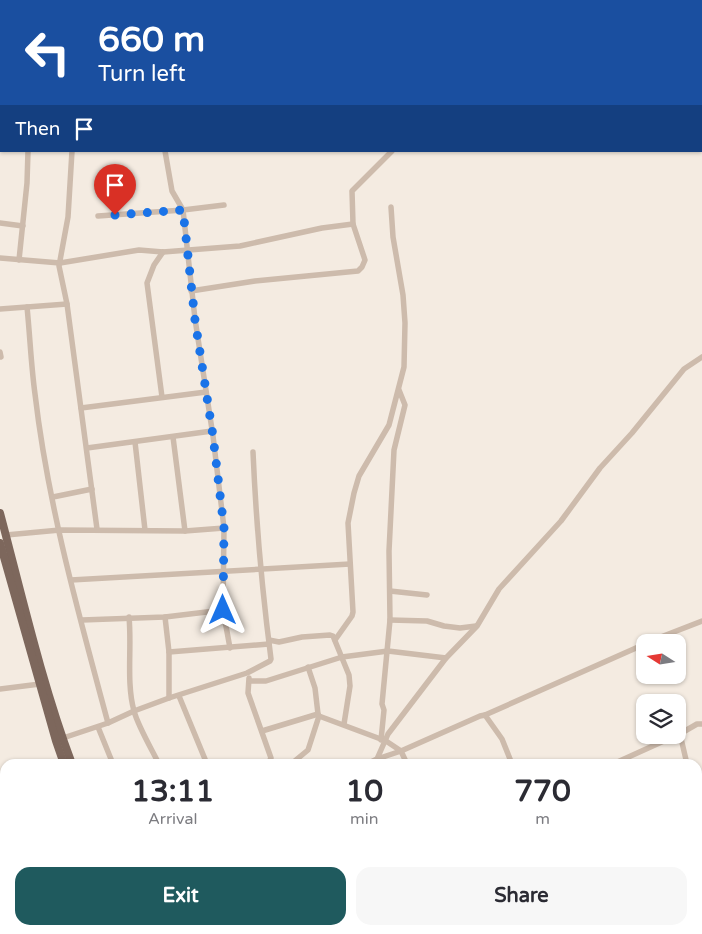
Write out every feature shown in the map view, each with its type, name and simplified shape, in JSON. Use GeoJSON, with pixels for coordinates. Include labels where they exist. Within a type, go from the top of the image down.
{"type":"FeatureCollection","features":[{"type":"Feature","properties":{"kind":"main road"},"geometry":{"type":"LineString","coordinates":[[0,513],[63,759]]}},
{"type":"Feature","properties":{"kind":"main road"},"geometry":{"type":"LineString","coordinates":[[0,543],[40,684],[46,692],[70,759]]}},
{"type":"Feature","properties":{"kind":"street"},"geometry":{"type":"LineString","coordinates":[[19,260],[28,152]]}},
{"type":"Feature","properties":{"kind":"street"},"geometry":{"type":"LineString","coordinates":[[72,152],[68,217],[60,264],[97,529]]}},
{"type":"Feature","properties":{"kind":"street"},"geometry":{"type":"LineString","coordinates":[[165,152],[172,191],[183,210],[191,291],[212,431],[224,528],[223,610],[230,648]]}},
{"type":"Feature","properties":{"kind":"street"},"geometry":{"type":"LineString","coordinates":[[191,291],[255,281],[358,271],[365,260],[353,224],[352,191],[391,152]]}},
{"type":"Feature","properties":{"kind":"street"},"geometry":{"type":"LineString","coordinates":[[98,216],[224,205]]}},
{"type":"Feature","properties":{"kind":"street"},"geometry":{"type":"LineString","coordinates":[[335,640],[353,612],[348,523],[354,493],[359,476],[389,425],[404,367],[405,323],[403,295],[392,237],[391,208]]}},
{"type":"Feature","properties":{"kind":"street"},"geometry":{"type":"LineString","coordinates":[[0,223],[23,226]]}},
{"type":"Feature","properties":{"kind":"street"},"geometry":{"type":"LineString","coordinates":[[0,258],[60,264],[139,250],[164,252],[240,246],[322,228],[353,224]]}},
{"type":"Feature","properties":{"kind":"street"},"geometry":{"type":"LineString","coordinates":[[162,398],[147,284],[154,265],[164,252]]}},
{"type":"Feature","properties":{"kind":"street"},"geometry":{"type":"LineString","coordinates":[[0,309],[67,304]]}},
{"type":"Feature","properties":{"kind":"street"},"geometry":{"type":"LineString","coordinates":[[27,307],[35,394],[52,497],[70,580],[108,723]]}},
{"type":"Feature","properties":{"kind":"street"},"geometry":{"type":"LineString","coordinates":[[0,352],[1,357]]}},
{"type":"Feature","properties":{"kind":"street"},"geometry":{"type":"LineString","coordinates":[[383,741],[446,658],[477,626],[499,589],[561,521],[600,468],[632,433],[684,369],[702,357]]}},
{"type":"Feature","properties":{"kind":"street"},"geometry":{"type":"LineString","coordinates":[[377,759],[383,741],[384,710],[382,704],[390,620],[389,551],[394,450],[405,405],[399,390]]}},
{"type":"Feature","properties":{"kind":"street"},"geometry":{"type":"LineString","coordinates":[[81,408],[206,392]]}},
{"type":"Feature","properties":{"kind":"street"},"geometry":{"type":"LineString","coordinates":[[87,448],[212,431]]}},
{"type":"Feature","properties":{"kind":"street"},"geometry":{"type":"LineString","coordinates":[[173,436],[185,531]]}},
{"type":"Feature","properties":{"kind":"street"},"geometry":{"type":"LineString","coordinates":[[135,442],[145,530]]}},
{"type":"Feature","properties":{"kind":"street"},"geometry":{"type":"LineString","coordinates":[[63,738],[98,727],[169,698],[247,673],[270,661],[263,603],[254,452]]}},
{"type":"Feature","properties":{"kind":"street"},"geometry":{"type":"LineString","coordinates":[[52,497],[92,489]]}},
{"type":"Feature","properties":{"kind":"street"},"geometry":{"type":"LineString","coordinates":[[6,535],[60,530],[185,531],[224,528]]}},
{"type":"Feature","properties":{"kind":"street"},"geometry":{"type":"LineString","coordinates":[[70,580],[350,564]]}},
{"type":"Feature","properties":{"kind":"street"},"geometry":{"type":"LineString","coordinates":[[390,591],[427,595]]}},
{"type":"Feature","properties":{"kind":"street"},"geometry":{"type":"LineString","coordinates":[[82,620],[165,617],[223,610]]}},
{"type":"Feature","properties":{"kind":"street"},"geometry":{"type":"LineString","coordinates":[[129,617],[131,640],[130,677],[134,711],[157,759]]}},
{"type":"Feature","properties":{"kind":"street"},"geometry":{"type":"LineString","coordinates":[[165,617],[169,652],[169,698]]}},
{"type":"Feature","properties":{"kind":"street"},"geometry":{"type":"LineString","coordinates":[[390,620],[427,621],[460,628],[477,626]]}},
{"type":"Feature","properties":{"kind":"street"},"geometry":{"type":"LineString","coordinates":[[670,634],[702,621]]}},
{"type":"Feature","properties":{"kind":"street"},"geometry":{"type":"LineString","coordinates":[[169,652],[269,645],[330,635],[335,640],[349,675],[350,686],[344,724]]}},
{"type":"Feature","properties":{"kind":"street"},"geometry":{"type":"LineString","coordinates":[[269,645],[279,642]]}},
{"type":"Feature","properties":{"kind":"street"},"geometry":{"type":"LineString","coordinates":[[377,759],[401,751],[485,715],[636,648]]}},
{"type":"Feature","properties":{"kind":"street"},"geometry":{"type":"LineString","coordinates":[[250,681],[266,681],[342,657],[388,651],[446,658]]}},
{"type":"Feature","properties":{"kind":"street"},"geometry":{"type":"LineString","coordinates":[[298,759],[308,750],[319,715],[315,688],[308,668]]}},
{"type":"Feature","properties":{"kind":"street"},"geometry":{"type":"LineString","coordinates":[[247,673],[250,681],[248,693],[270,759]]}},
{"type":"Feature","properties":{"kind":"street"},"geometry":{"type":"LineString","coordinates":[[0,689],[40,684]]}},
{"type":"Feature","properties":{"kind":"street"},"geometry":{"type":"LineString","coordinates":[[179,696],[205,759]]}},
{"type":"Feature","properties":{"kind":"street"},"geometry":{"type":"LineString","coordinates":[[262,731],[319,715],[383,741],[401,751],[405,759]]}},
{"type":"Feature","properties":{"kind":"street"},"geometry":{"type":"LineString","coordinates":[[485,715],[502,739],[510,759]]}},
{"type":"Feature","properties":{"kind":"street"},"geometry":{"type":"LineString","coordinates":[[686,730],[697,724],[702,724]]}},
{"type":"Feature","properties":{"kind":"street"},"geometry":{"type":"LineString","coordinates":[[98,727],[111,759]]}},
{"type":"Feature","properties":{"kind":"street"},"geometry":{"type":"LineString","coordinates":[[624,759],[656,744]]}},
{"type":"Feature","properties":{"kind":"street"},"geometry":{"type":"LineString","coordinates":[[681,744],[686,759]]}},
{"type":"Feature","properties":{"kind":"route"},"geometry":{"type":"LineString","coordinates":[[115,215],[183,210],[191,291],[213,436],[224,528],[223,610]]}}]}
